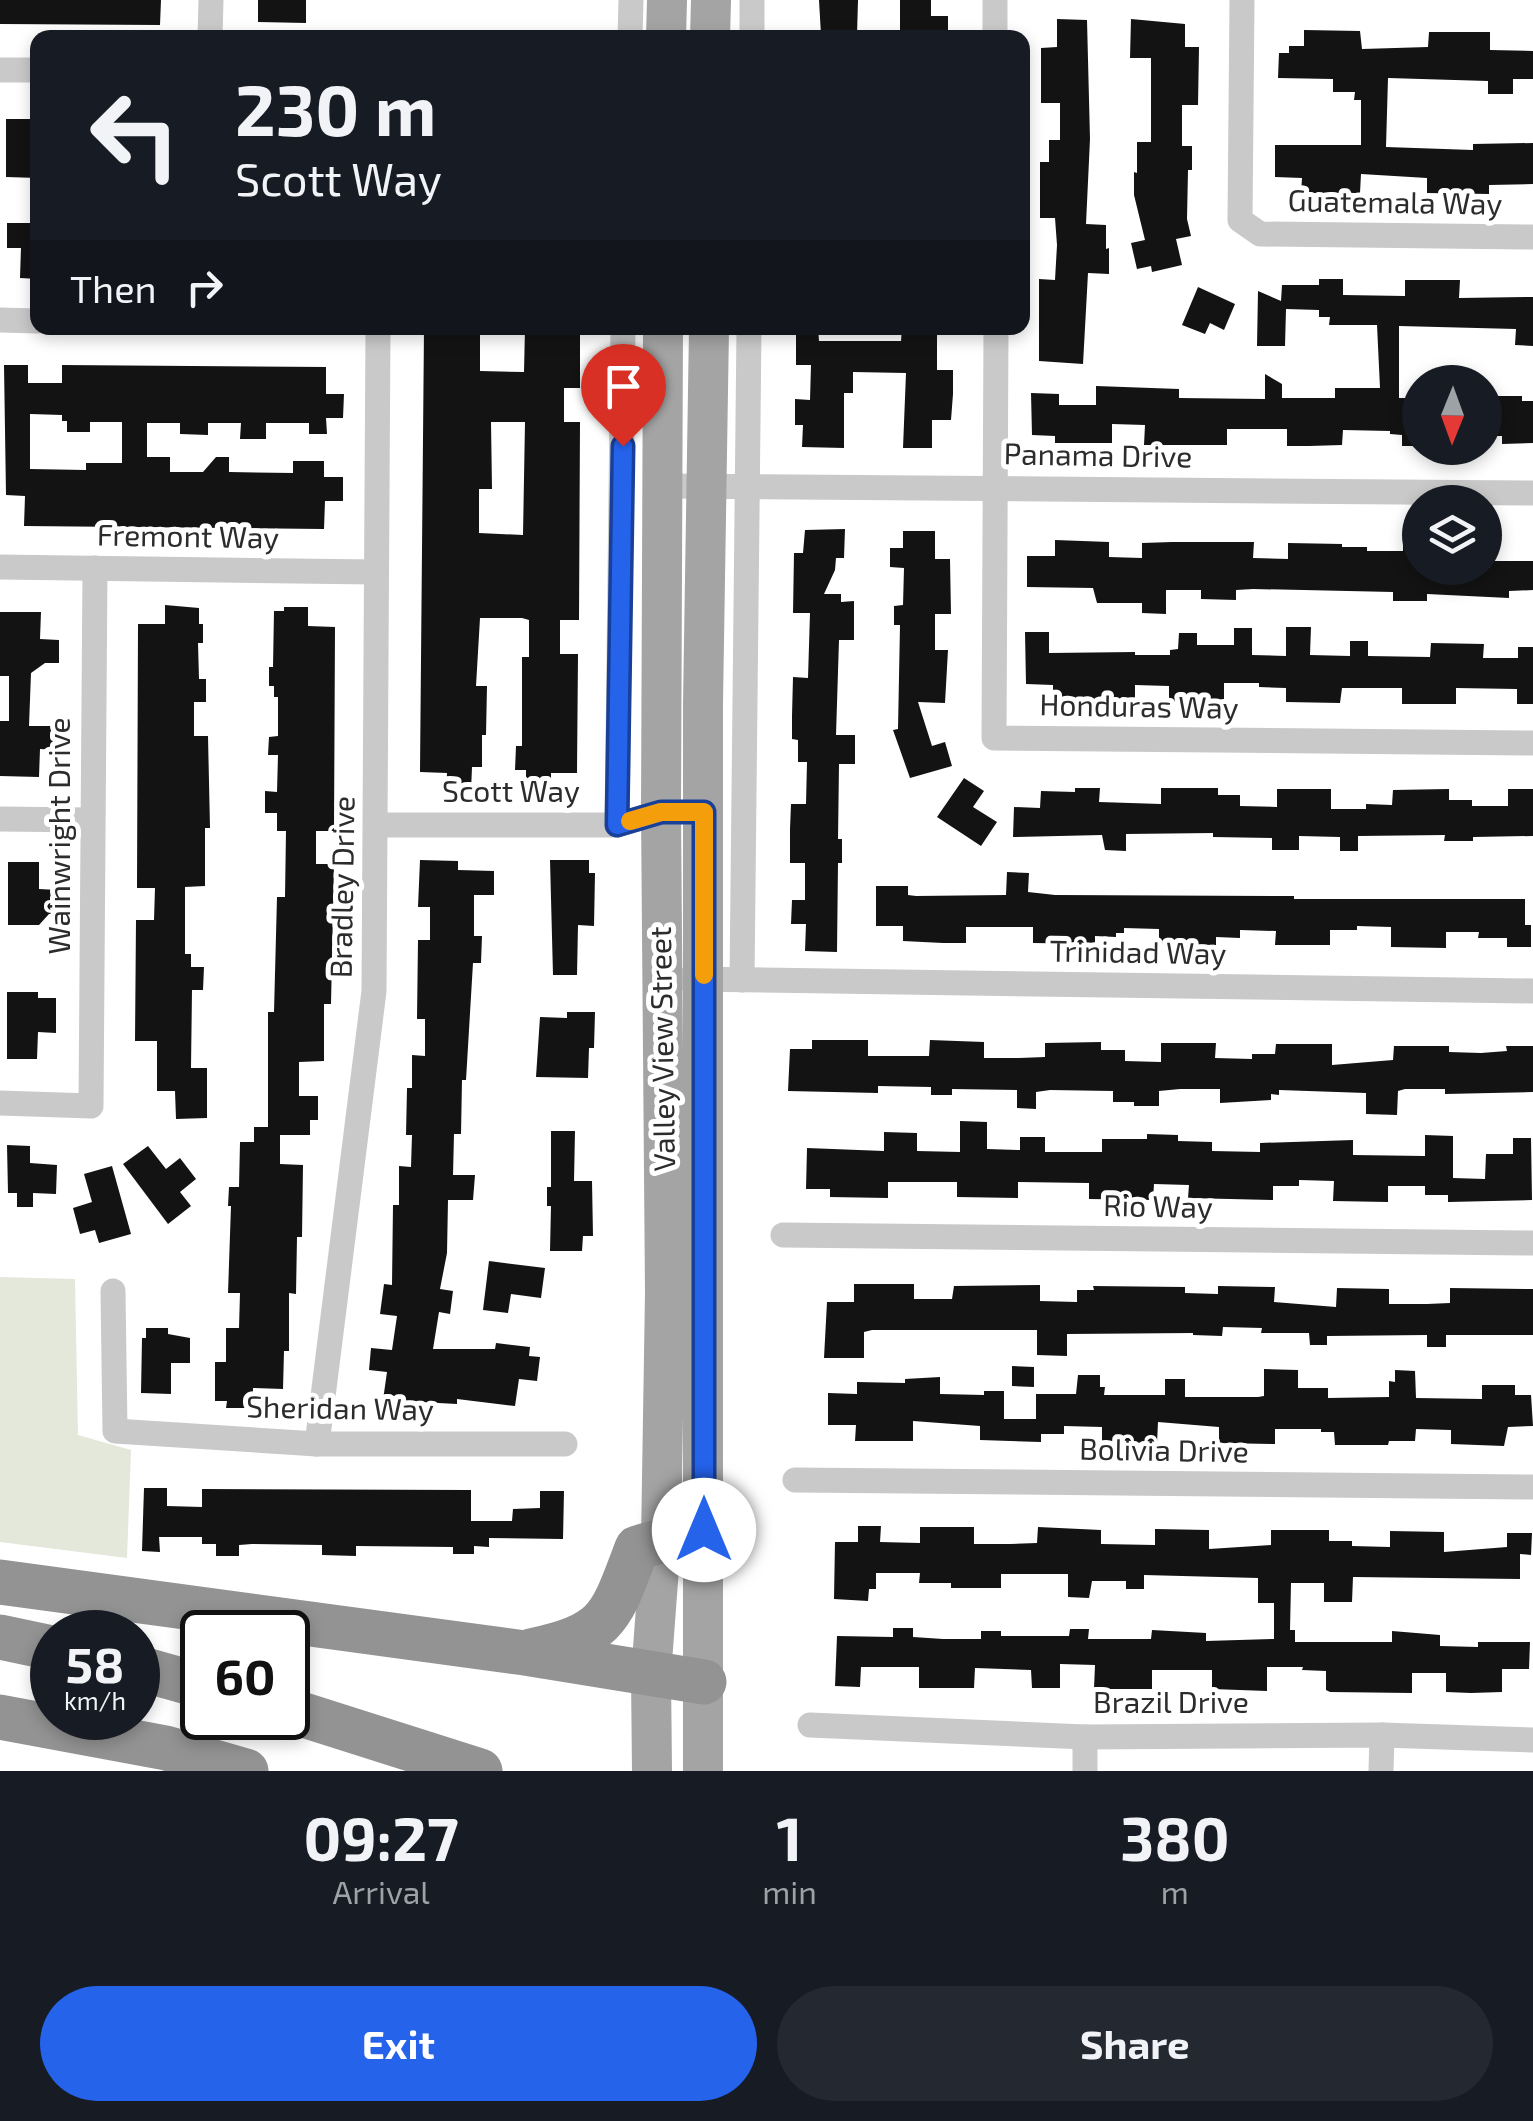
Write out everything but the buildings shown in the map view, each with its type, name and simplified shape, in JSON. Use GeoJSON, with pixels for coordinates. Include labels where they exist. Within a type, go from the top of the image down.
{"type":"FeatureCollection","features":[{"type":"Feature","properties":{"kind":"highway"},"geometry":{"type":"LineString","coordinates":[[525,1653],[572,1642],[599,1626],[615,1606],[637,1548],[661,1540]]}},
{"type":"Feature","properties":{"kind":"highway"},"geometry":{"type":"LineString","coordinates":[[0,1582],[525,1653],[704,1682]]}},
{"type":"Feature","properties":{"kind":"highway"},"geometry":{"type":"LineString","coordinates":[[0,1636],[30,1643]]}},
{"type":"Feature","properties":{"kind":"highway"},"geometry":{"type":"LineString","coordinates":[[0,1717],[166,1748],[246,1771]]}},
{"type":"Feature","properties":{"kind":"highway"},"geometry":{"type":"LineString","coordinates":[[310,1717],[480,1771]]}},
{"type":"Feature","properties":{"kind":"main road"},"geometry":{"type":"LineString","coordinates":[[666,30],[668,0]]}},
{"type":"Feature","properties":{"kind":"main road"},"geometry":{"type":"LineString","coordinates":[[710,30],[711,0]]}},
{"type":"Feature","properties":{"kind":"main road","name":"Valley View Street"},"geometry":{"type":"LineString","coordinates":[[652,1761],[665,1292],[663,335]]}},
{"type":"Feature","properties":{"kind":"main road","name":"Valley View Street"},"geometry":{"type":"LineString","coordinates":[[703,1768],[723,980],[704,812],[728,487],[710,335]]}},
{"type":"Feature","properties":{"kind":"street"},"geometry":{"type":"LineString","coordinates":[[210,0],[210,30]]}},
{"type":"Feature","properties":{"kind":"street"},"geometry":{"type":"LineString","coordinates":[[630,30],[632,0]]}},
{"type":"Feature","properties":{"kind":"street"},"geometry":{"type":"LineString","coordinates":[[752,0],[752,30]]}},
{"type":"Feature","properties":{"kind":"street"},"geometry":{"type":"LineString","coordinates":[[995,0],[995,30]]}},
{"type":"Feature","properties":{"kind":"street","name":"Guatemala Way"},"geometry":{"type":"LineString","coordinates":[[1242,0],[1240,220],[1248,229],[1260,234],[1533,238]]}},
{"type":"Feature","properties":{"kind":"street"},"geometry":{"type":"LineString","coordinates":[[0,70],[30,70]]}},
{"type":"Feature","properties":{"kind":"street"},"geometry":{"type":"LineString","coordinates":[[0,320],[30,321]]}},
{"type":"Feature","properties":{"kind":"street","name":"Bradley Drive"},"geometry":{"type":"LineString","coordinates":[[317,1444],[374,991],[378,335]]}},
{"type":"Feature","properties":{"kind":"street"},"geometry":{"type":"LineString","coordinates":[[617,825],[624,335]]}},
{"type":"Feature","properties":{"kind":"street"},"geometry":{"type":"LineString","coordinates":[[723,980],[728,487],[748,335]]}},
{"type":"Feature","properties":{"kind":"street"},"geometry":{"type":"LineString","coordinates":[[996,335],[996,488]]}},
{"type":"Feature","properties":{"kind":"street","name":"Panama Drive"},"geometry":{"type":"LineString","coordinates":[[662,486],[1533,493]]}},
{"type":"Feature","properties":{"kind":"street","name":"Honduras Way"},"geometry":{"type":"LineString","coordinates":[[996,488],[994,738],[1533,743]]}},
{"type":"Feature","properties":{"kind":"street","name":"Fremont Way"},"geometry":{"type":"LineString","coordinates":[[0,567],[376,572]]}},
{"type":"Feature","properties":{"kind":"street","name":"Wainwright Drive"},"geometry":{"type":"LineString","coordinates":[[0,1102],[91,1106],[95,568]]}},
{"type":"Feature","properties":{"kind":"street","name":"Scott Way"},"geometry":{"type":"LineString","coordinates":[[377,824],[617,825],[661,812],[704,812]]}},
{"type":"Feature","properties":{"kind":"street"},"geometry":{"type":"LineString","coordinates":[[0,819],[92,820]]}},
{"type":"Feature","properties":{"kind":"street","name":"Trinidad Way"},"geometry":{"type":"LineString","coordinates":[[662,978],[1533,991]]}},
{"type":"Feature","properties":{"kind":"street","name":"Rio Way"},"geometry":{"type":"LineString","coordinates":[[782,1235],[1533,1243]]}},
{"type":"Feature","properties":{"kind":"street","name":"Sheridan Way"},"geometry":{"type":"LineString","coordinates":[[113,1291],[115,1430],[317,1444],[565,1444]]}},
{"type":"Feature","properties":{"kind":"street","name":"Bolivia Drive"},"geometry":{"type":"LineString","coordinates":[[795,1480],[1533,1488]]}},
{"type":"Feature","properties":{"kind":"street","name":"Brazil Drive"},"geometry":{"type":"LineString","coordinates":[[810,1726],[1085,1736],[1382,1735],[1533,1740]]}},
{"type":"Feature","properties":{"kind":"street"},"geometry":{"type":"LineString","coordinates":[[1381,1771],[1382,1735]]}},
{"type":"Feature","properties":{"kind":"street"},"geometry":{"type":"LineString","coordinates":[[1085,1736],[1085,1771]]}},
{"type":"Feature","properties":{"kind":"shaded area"},"geometry":{"type":"Polygon","coordinates":[[[0,1277],[75,1279],[78,1435],[131,1450],[127,1558],[0,1542],[0,1277]]]}},
{"type":"Feature","properties":{"kind":"slow traffic"},"geometry":{"type":"LineString","coordinates":[[630,821],[661,812],[704,812],[704,975]]}},
{"type":"Feature","properties":{"kind":"route"},"geometry":{"type":"LineString","coordinates":[[623,446],[617,825],[661,812],[704,812],[704,1530]]}}]}
